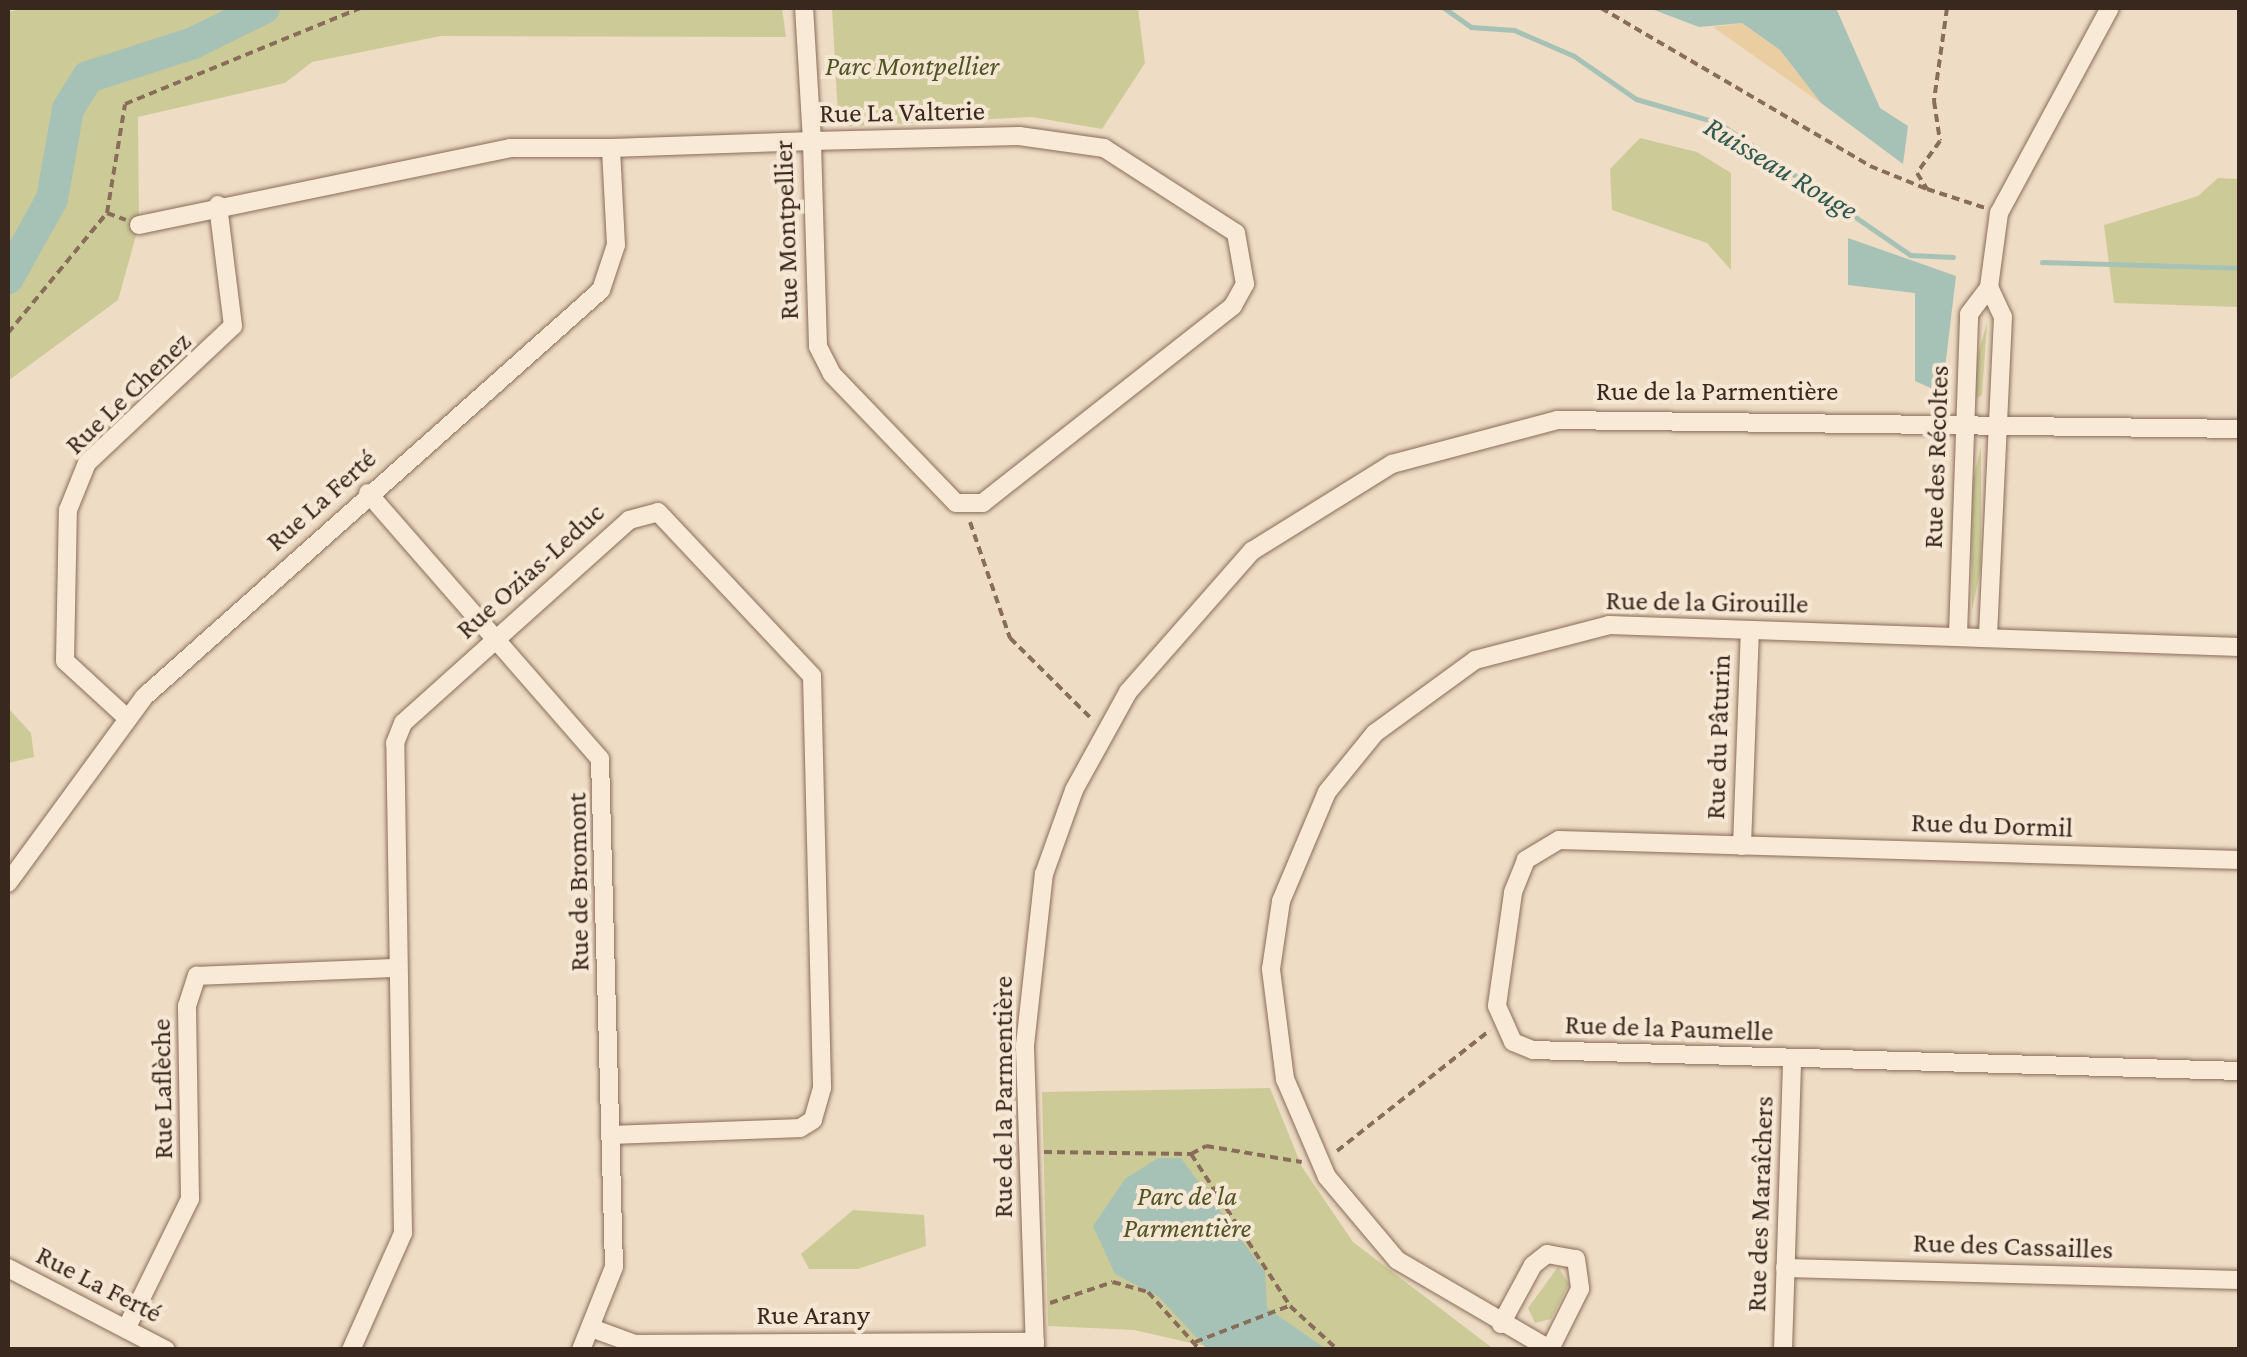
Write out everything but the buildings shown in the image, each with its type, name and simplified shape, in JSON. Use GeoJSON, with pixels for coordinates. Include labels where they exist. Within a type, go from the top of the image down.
{"type":"FeatureCollection","features":[{"type":"Feature","properties":{"kind":"street","name":"Rue Montpellier"},"geometry":{"type":"LineString","coordinates":[[804,8],[818,346],[832,374],[970,508]]}},
{"type":"Feature","properties":{"kind":"street","name":"Rue des Récoltes"},"geometry":{"type":"LineString","coordinates":[[1958,634],[1969,314],[1989,287],[1999,214],[2110,8]]}},
{"type":"Feature","properties":{"kind":"street","name":"Rue La Valterie"},"geometry":{"type":"LineString","coordinates":[[140,225],[218,205],[510,148],[1019,136],[1104,148],[1206,208],[1246,249],[1249,268],[1233,306],[970,508]]}},
{"type":"Feature","properties":{"kind":"street","name":"Rue La Ferté"},"geometry":{"type":"LineString","coordinates":[[8,883],[127,718],[368,494],[601,290],[616,246],[611,148]]}},
{"type":"Feature","properties":{"kind":"street","name":"Rue Le Chenez"},"geometry":{"type":"LineString","coordinates":[[127,718],[65,661],[68,510],[87,463],[233,326],[218,205]]}},
{"type":"Feature","properties":{"kind":"street","name":"Rue des Récoltes"},"geometry":{"type":"LineString","coordinates":[[1988,635],[2002,318],[1989,287]]}},
{"type":"Feature","properties":{"kind":"street","name":"Rue de la Parmentière"},"geometry":{"type":"LineString","coordinates":[[1035,1346],[1025,1045],[1038,909],[1074,790],[1104,732],[1182,622],[1252,552],[1392,464],[1558,420],[1963,422],[2240,430]]}},
{"type":"Feature","properties":{"kind":"street","name":"Rue de Bromont"},"geometry":{"type":"LineString","coordinates":[[368,494],[600,759],[614,1268],[594,1328],[581,1350]]}},
{"type":"Feature","properties":{"kind":"street","name":"Rue Ozias-Leduc"},"geometry":{"type":"LineString","coordinates":[[351,1350],[403,1233],[396,742],[403,723],[629,520],[658,512],[812,676],[822,1088],[813,1120],[778,1130],[612,1135]]}},
{"type":"Feature","properties":{"kind":"street","name":"Rue de la Girouille"},"geometry":{"type":"LineString","coordinates":[[1502,1324],[1534,1265],[1547,1254],[1576,1259],[1580,1289],[1551,1349],[1502,1324],[1397,1260],[1320,1164],[1285,1080],[1270,969],[1302,845],[1363,748],[1422,690],[1542,635],[1608,625],[1988,635],[2240,647]]}},
{"type":"Feature","properties":{"kind":"street","name":"Rue du Pâturin"},"geometry":{"type":"LineString","coordinates":[[1742,846],[1750,630]]}},
{"type":"Feature","properties":{"kind":"street"},"geometry":{"type":"LineString","coordinates":[[1498,1025],[1514,893],[1540,846],[1742,846]]}},
{"type":"Feature","properties":{"kind":"street","name":"Rue du Dormil"},"geometry":{"type":"LineString","coordinates":[[1742,846],[2240,860]]}},
{"type":"Feature","properties":{"kind":"street","name":"Rue Laflèche"},"geometry":{"type":"LineString","coordinates":[[126,1329],[190,1200],[187,1006],[196,976],[397,968]]}},
{"type":"Feature","properties":{"kind":"street","name":"Rue de la Paumelle"},"geometry":{"type":"LineString","coordinates":[[1498,1025],[1534,1050],[2240,1071]]}},
{"type":"Feature","properties":{"kind":"street","name":"Rue des Maraîchers"},"geometry":{"type":"LineString","coordinates":[[1783,1350],[1792,1060]]}},
{"type":"Feature","properties":{"kind":"street","name":"Rue La Ferté"},"geometry":{"type":"LineString","coordinates":[[8,1268],[166,1350]]}},
{"type":"Feature","properties":{"kind":"street","name":"Rue des Cassailles"},"geometry":{"type":"LineString","coordinates":[[1785,1268],[2240,1280]]}},
{"type":"Feature","properties":{"kind":"street","name":"Rue Arany"},"geometry":{"type":"LineString","coordinates":[[594,1328],[635,1344],[1035,1346]]}},
{"type":"Feature","properties":{"kind":"path"},"geometry":{"type":"LineString","coordinates":[[8,333],[107,213],[125,104],[360,8]]}},
{"type":"Feature","properties":{"kind":"path"},"geometry":{"type":"LineString","coordinates":[[1601,8],[1870,166],[1999,214]]}},
{"type":"Feature","properties":{"kind":"path"},"geometry":{"type":"LineString","coordinates":[[1927,189],[1917,174],[1940,141],[1934,85],[1947,8]]}},
{"type":"Feature","properties":{"kind":"path"},"geometry":{"type":"LineString","coordinates":[[970,508],[970,542],[1010,638],[1104,732]]}},
{"type":"Feature","properties":{"kind":"path"},"geometry":{"type":"LineString","coordinates":[[1028,1152],[1191,1154],[1206,1146],[1320,1164],[1498,1025]]}},
{"type":"Feature","properties":{"kind":"path"},"geometry":{"type":"LineString","coordinates":[[1191,1154],[1290,1306],[1338,1350]]}},
{"type":"Feature","properties":{"kind":"path"},"geometry":{"type":"LineString","coordinates":[[1034,1312],[1113,1282],[1148,1292],[1200,1350]]}},
{"type":"Feature","properties":{"kind":"path"},"geometry":{"type":"LineString","coordinates":[[1195,1342],[1290,1306]]}},
{"type":"Feature","properties":{"kind":"green space"},"geometry":{"type":"Polygon","coordinates":[[[27,8],[782,8],[786,37],[441,36],[312,62],[285,83],[138,117],[139,225],[118,300],[8,381],[8,12],[27,8]]]}},
{"type":"Feature","properties":{"kind":"green space","name":"Parc Montpellier"},"geometry":{"type":"Polygon","coordinates":[[[832,8],[1138,8],[1145,63],[1102,129],[1032,117],[850,126],[838,116],[832,8]]]}},
{"type":"Feature","properties":{"kind":"green space"},"geometry":{"type":"Polygon","coordinates":[[[1640,138],[1697,152],[1731,173],[1731,270],[1707,243],[1612,210],[1610,169],[1640,138]]]}},
{"type":"Feature","properties":{"kind":"green space"},"geometry":{"type":"Polygon","coordinates":[[[2218,178],[2239,179],[2239,307],[2114,303],[2104,225],[2198,196],[2218,178]]]}},
{"type":"Feature","properties":{"kind":"green space"},"geometry":{"type":"Polygon","coordinates":[[[1987,323],[1982,395],[1975,399],[1975,364],[1987,323]]]}},
{"type":"Feature","properties":{"kind":"green space"},"geometry":{"type":"Polygon","coordinates":[[[1981,447],[1981,568],[1972,610],[1971,487],[1981,447]]]}},
{"type":"Feature","properties":{"kind":"green space"},"geometry":{"type":"Polygon","coordinates":[[[8,708],[31,733],[34,757],[8,763],[8,708]]]}},
{"type":"Feature","properties":{"kind":"green space","name":"Parc de la Parmentière"},"geometry":{"type":"Polygon","coordinates":[[[1270,1088],[1302,1167],[1353,1242],[1495,1350],[1222,1350],[1134,1330],[1048,1326],[1042,1092],[1270,1088]]]}},
{"type":"Feature","properties":{"kind":"green space"},"geometry":{"type":"Polygon","coordinates":[[[853,1210],[924,1215],[926,1246],[858,1269],[809,1269],[801,1254],[853,1210]]]}},
{"type":"Feature","properties":{"kind":"green space"},"geometry":{"type":"Polygon","coordinates":[[[1558,1267],[1569,1284],[1551,1319],[1535,1323],[1528,1308],[1558,1267]]]}},
{"type":"Feature","properties":{"kind":"sand"},"geometry":{"type":"Polygon","coordinates":[[[1742,23],[1780,50],[1821,103],[1713,27],[1742,23]]]}},
{"type":"Feature","properties":{"kind":"shaded area"},"geometry":{"type":"Polygon","coordinates":[[[1649,8],[1836,8],[1880,108],[1908,126],[1903,164],[1821,103],[1780,50],[1742,23],[1699,27],[1649,8]]]}},
{"type":"Feature","properties":{"kind":"shaded area"},"geometry":{"type":"Polygon","coordinates":[[[1848,238],[1956,276],[1942,393],[1915,381],[1915,293],[1848,285],[1848,238]]]}},
{"type":"Feature","properties":{"kind":"shaded area"},"geometry":{"type":"Polygon","coordinates":[[[1158,1158],[1181,1158],[1265,1272],[1267,1308],[1326,1349],[1207,1349],[1159,1297],[1115,1274],[1093,1226],[1125,1179],[1158,1158]]]}},
{"type":"Feature","properties":{"kind":"waterway"},"geometry":{"type":"LineString","coordinates":[[8,278],[52,199],[68,109],[88,77],[193,43],[264,8]]}},
{"type":"Feature","properties":{"kind":"waterway","name":"Ruisseau Rouge"},"geometry":{"type":"LineString","coordinates":[[1444,8],[1471,27],[1514,30],[1574,56],[1636,99],[1719,123],[1910,255],[1953,257]]}},
{"type":"Feature","properties":{"kind":"waterway","name":"Ruisseau Rouge"},"geometry":{"type":"LineString","coordinates":[[2042,262],[2240,268]]}}]}
